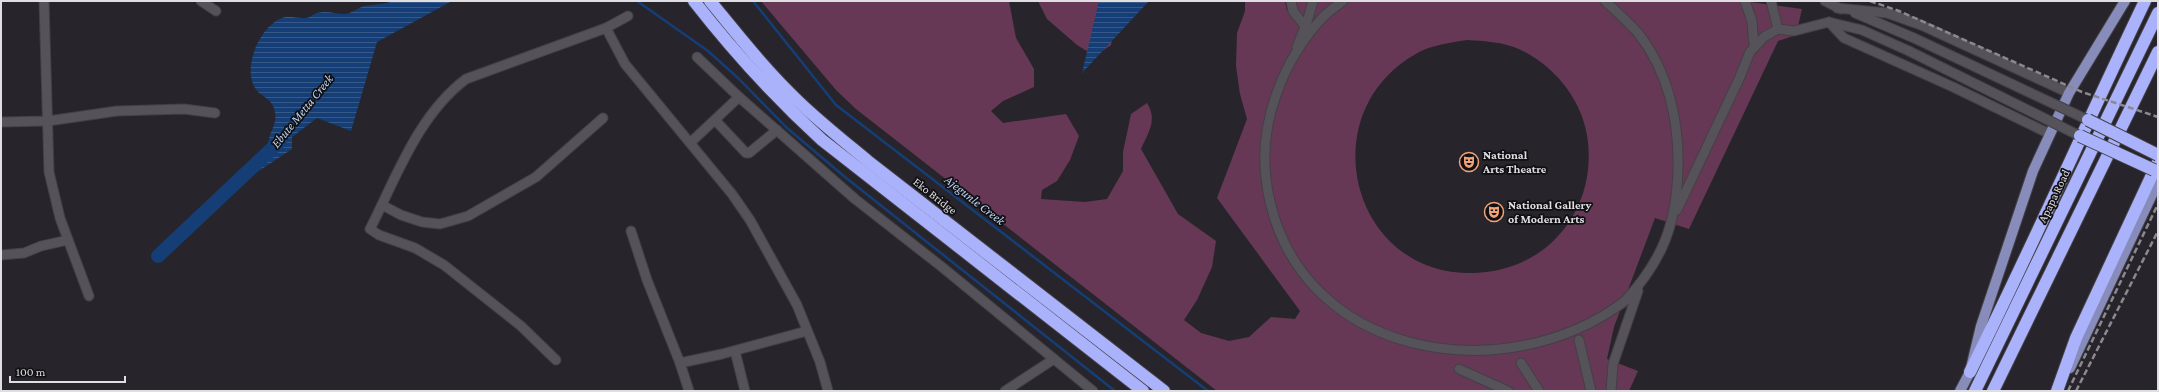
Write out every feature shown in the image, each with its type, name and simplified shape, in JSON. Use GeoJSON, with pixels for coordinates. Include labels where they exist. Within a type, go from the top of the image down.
{"type":"FeatureCollection","features":[{"type":"Feature","properties":{"kind":"highway"},"geometry":{"type":"LineString","coordinates":[[694,1],[745,63],[785,107],[822,140],[1143,391]]}},
{"type":"Feature","properties":{"kind":"highway","name":"Eko Bridge"},"geometry":{"type":"LineString","coordinates":[[710,1],[770,72],[799,101],[869,162],[1164,391]]}},
{"type":"Feature","properties":{"kind":"highway"},"geometry":{"type":"LineString","coordinates":[[1970,372],[2005,302],[2080,136],[2146,1]]}},
{"type":"Feature","properties":{"kind":"highway","name":"Apapa Road"},"geometry":{"type":"LineString","coordinates":[[1975,391],[2158,13]]}},
{"type":"Feature","properties":{"kind":"highway"},"geometry":{"type":"LineString","coordinates":[[1994,391],[2158,52]]}},
{"type":"Feature","properties":{"kind":"highway"},"geometry":{"type":"LineString","coordinates":[[2088,120],[2158,155]]}},
{"type":"Feature","properties":{"kind":"highway"},"geometry":{"type":"LineString","coordinates":[[2058,391],[2076,338],[2157,168],[2080,136]]}},
{"type":"Feature","properties":{"kind":"main road"},"geometry":{"type":"LineString","coordinates":[[1960,391],[1970,372],[1981,326],[2023,197],[2069,93],[2126,1]]}},
{"type":"Feature","properties":{"kind":"main road"},"geometry":{"type":"LineString","coordinates":[[2058,391],[2158,182]]}},
{"type":"Feature","properties":{"kind":"street"},"geometry":{"type":"LineString","coordinates":[[44,1],[49,172],[68,240],[89,296]]}},
{"type":"Feature","properties":{"kind":"street"},"geometry":{"type":"LineString","coordinates":[[201,1],[216,11]]}},
{"type":"Feature","properties":{"kind":"street"},"geometry":{"type":"LineString","coordinates":[[1291,1],[1293,11],[1305,26]]}},
{"type":"Feature","properties":{"kind":"street"},"geometry":{"type":"LineString","coordinates":[[1313,1],[1305,26],[1275,97],[1266,136],[1266,180],[1269,202],[1276,228],[1300,275],[1316,296],[1338,318]]}},
{"type":"Feature","properties":{"kind":"street"},"geometry":{"type":"LineString","coordinates":[[1291,60],[1323,17],[1343,1]]}},
{"type":"Feature","properties":{"kind":"street"},"geometry":{"type":"LineString","coordinates":[[1605,1],[1636,31],[1648,47],[1664,76],[1672,108],[1679,147],[1675,215]]}},
{"type":"Feature","properties":{"kind":"street"},"geometry":{"type":"LineString","coordinates":[[1745,1],[1752,21],[1754,46]]}},
{"type":"Feature","properties":{"kind":"street"},"geometry":{"type":"LineString","coordinates":[[1771,1],[1778,29]]}},
{"type":"Feature","properties":{"kind":"street"},"geometry":{"type":"LineString","coordinates":[[1825,1],[1837,8],[1853,12],[1914,38],[2088,120]]}},
{"type":"Feature","properties":{"kind":"street"},"geometry":{"type":"LineString","coordinates":[[1837,8],[1887,13],[1921,25],[2069,93]]}},
{"type":"Feature","properties":{"kind":"street"},"geometry":{"type":"LineString","coordinates":[[556,360],[521,326],[444,265],[415,248],[379,235],[370,230],[416,136],[457,85],[466,79],[606,28],[628,16]]}},
{"type":"Feature","properties":{"kind":"street"},"geometry":{"type":"LineString","coordinates":[[1829,22],[1844,38],[1953,87],[2050,134]]}},
{"type":"Feature","properties":{"kind":"street"},"geometry":{"type":"LineString","coordinates":[[1591,391],[1576,342],[1613,314],[1640,285],[1656,260],[1675,215],[1754,46],[1764,37],[1778,29],[1794,31],[1829,22],[1862,30],[1908,50],[2080,136]]}},
{"type":"Feature","properties":{"kind":"street"},"geometry":{"type":"LineString","coordinates":[[606,28],[625,64],[732,194],[750,220],[793,298],[820,362],[828,391]]}},
{"type":"Feature","properties":{"kind":"street"},"geometry":{"type":"LineString","coordinates":[[697,57],[739,97],[856,199],[1093,391]]}},
{"type":"Feature","properties":{"kind":"street"},"geometry":{"type":"LineString","coordinates":[[690,143],[739,97]]}},
{"type":"Feature","properties":{"kind":"street"},"geometry":{"type":"LineString","coordinates":[[1,122],[48,121],[117,111],[184,109],[216,113]]}},
{"type":"Feature","properties":{"kind":"street"},"geometry":{"type":"LineString","coordinates":[[382,205],[401,216],[422,222],[440,224],[468,216],[536,177],[603,118]]}},
{"type":"Feature","properties":{"kind":"street"},"geometry":{"type":"LineString","coordinates":[[715,120],[746,153],[777,130]]}},
{"type":"Feature","properties":{"kind":"street"},"geometry":{"type":"LineString","coordinates":[[631,231],[647,280],[680,363],[689,391]]}},
{"type":"Feature","properties":{"kind":"street"},"geometry":{"type":"LineString","coordinates":[[1,255],[24,253],[41,246],[68,240]]}},
{"type":"Feature","properties":{"kind":"street"},"geometry":{"type":"LineString","coordinates":[[1611,391],[1613,364],[1640,285]]}},
{"type":"Feature","properties":{"kind":"street"},"geometry":{"type":"LineString","coordinates":[[680,363],[735,351],[807,331]]}},
{"type":"Feature","properties":{"kind":"street"},"geometry":{"type":"LineString","coordinates":[[735,351],[745,391]]}},
{"type":"Feature","properties":{"kind":"street"},"geometry":{"type":"LineString","coordinates":[[1005,391],[1054,359]]}},
{"type":"Feature","properties":{"kind":"street"},"geometry":{"type":"LineString","coordinates":[[1508,365],[1524,362],[1539,391]]}},
{"type":"Feature","properties":{"kind":"street"},"geometry":{"type":"LineString","coordinates":[[1482,367],[1452,367],[1477,376],[1508,391]]}},
{"type":"Feature","properties":{"kind":"shaded area"},"geometry":{"type":"Polygon","coordinates":[[[761,1],[1009,1],[1016,38],[1034,69],[1034,87],[1003,101],[991,111],[1003,123],[1066,114],[1079,136],[1070,160],[1057,181],[1042,190],[1041,199],[1085,202],[1107,199],[1123,171],[1123,152],[1131,114],[1147,103],[1152,115],[1152,121],[1149,132],[1141,149],[1178,214],[1216,241],[1212,267],[1197,300],[1184,320],[1201,333],[1229,341],[1249,337],[1271,317],[1295,319],[1300,311],[1217,198],[1247,119],[1240,94],[1236,66],[1237,33],[1245,11],[1245,1],[1285,1],[1287,11],[1293,1],[1743,1],[1802,9],[1796,35],[1778,41],[1689,229],[1655,218],[1614,327],[1607,359],[1638,371],[1629,391],[1217,391],[856,109],[836,90],[761,1]],[[1467,40],[1446,43],[1420,52],[1414,55],[1382,82],[1362,116],[1355,152],[1360,189],[1375,222],[1399,250],[1433,268],[1475,273],[1495,271],[1523,262],[1549,245],[1576,211],[1585,185],[1589,157],[1588,142],[1581,113],[1566,87],[1557,76],[1534,57],[1515,47],[1488,41],[1467,40]]]}},
{"type":"Feature","properties":{"kind":"shaded area"},"geometry":{"type":"Polygon","coordinates":[[[1038,1],[1119,1],[1111,45],[1095,56],[1077,45],[1047,19],[1038,1]]]}},
{"type":"Feature","properties":{"kind":"water"},"geometry":{"type":"Polygon","coordinates":[[[394,1],[452,1],[377,42],[351,131],[317,118],[292,137],[292,149],[259,171],[275,123],[275,117],[272,104],[255,88],[251,69],[255,48],[267,29],[274,22],[285,17],[307,18],[320,12],[347,14],[364,6],[394,1]]]}},
{"type":"Feature","properties":{"kind":"water"},"geometry":{"type":"Polygon","coordinates":[[[1099,1],[1149,1],[1082,73],[1099,1]]]}},
{"type":"Feature","properties":{"kind":"waterway"},"geometry":{"type":"LineString","coordinates":[[637,1],[708,51],[738,78],[787,128],[845,177],[1115,391]]}},
{"type":"Feature","properties":{"kind":"waterway","name":"Ajegunle Creek"},"geometry":{"type":"LineString","coordinates":[[753,1],[836,105],[1208,391]]}},
{"type":"Feature","properties":{"kind":"waterway","name":"Ebute Metta Creek"},"geometry":{"type":"LineString","coordinates":[[158,256],[280,141]]}},
{"type":"Feature","properties":{"kind":"railway"},"geometry":{"type":"LineString","coordinates":[[1870,1],[1899,11],[2082,92],[2158,117]]}},
{"type":"Feature","properties":{"kind":"railway"},"geometry":{"type":"LineString","coordinates":[[2068,391],[2158,204]]}},
{"type":"Feature","properties":{"kind":"railway"},"geometry":{"type":"LineString","coordinates":[[2076,391],[2158,231]]}},
{"type":"Feature","properties":{"kind":"place","name":"National Arts Theatre"},"geometry":{"type":"Point","coordinates":[1469,162]}},
{"type":"Feature","properties":{"kind":"place","name":"National Gallery of Modern Arts"},"geometry":{"type":"Point","coordinates":[1494,212]}}]}
